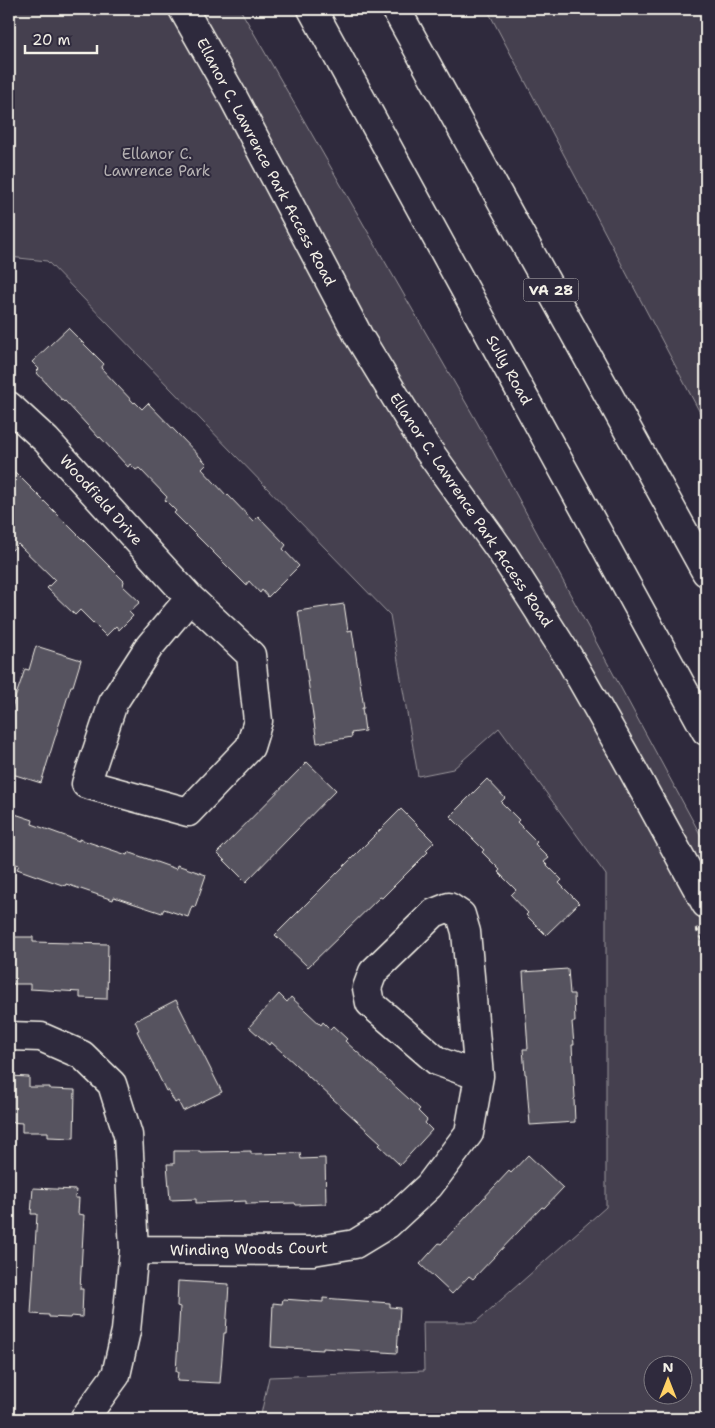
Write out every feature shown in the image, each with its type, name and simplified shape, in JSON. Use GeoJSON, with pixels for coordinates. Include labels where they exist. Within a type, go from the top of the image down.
{"type":"FeatureCollection","features":[{"type":"Feature","properties":{"kind":"main road","name":"Ellanor C. Lawrence Park Access Road"},"geometry":{"type":"LineString","coordinates":[[183,9],[237,106],[359,337],[426,446],[503,554],[571,661],[706,904]]}},
{"type":"Feature","properties":{"kind":"main road","name":"Sully Road"},"geometry":{"type":"LineString","coordinates":[[312,9],[706,731]]}},
{"type":"Feature","properties":{"kind":"main road","name":"VA 28"},"geometry":{"type":"LineString","coordinates":[[396,9],[706,572]]}},
{"type":"Feature","properties":{"kind":"main road","name":"Woodfield Drive"},"geometry":{"type":"LineString","coordinates":[[9,406],[46,440],[190,598],[251,655],[258,721],[250,747],[188,812],[86,784],[113,703],[149,647],[190,598]]}},
{"type":"Feature","properties":{"kind":"main road","name":"Winding Woods Court"},"geometry":{"type":"LineString","coordinates":[[134,1250],[313,1251],[355,1244],[388,1224],[429,1186],[468,1133],[479,1076],[466,932],[461,915],[449,907],[434,913],[373,972],[367,988],[370,1003],[437,1061],[479,1076]]}},
{"type":"Feature","properties":{"kind":"main road"},"geometry":{"type":"LineString","coordinates":[[9,1036],[41,1037],[82,1056],[112,1084],[128,1135],[134,1250],[126,1332],[116,1375],[84,1419]]}},
{"type":"Feature","properties":{"kind":"green space","name":"Ellanor C. Lawrence Park"},"geometry":{"type":"Polygon","coordinates":[[[9,9],[240,9],[477,422],[706,845],[706,1419],[260,1419],[269,1377],[424,1371],[423,1322],[476,1322],[606,1207],[606,875],[499,728],[453,769],[418,776],[390,615],[47,261],[9,257],[9,9]]]}},
{"type":"Feature","properties":{"kind":"green space"},"geometry":{"type":"Polygon","coordinates":[[[487,9],[706,9],[706,424],[487,9]]]}},
{"type":"Feature","properties":{"kind":"building"},"geometry":{"type":"Polygon","coordinates":[[[68,328],[104,364],[101,368],[134,403],[142,409],[148,403],[207,464],[202,469],[227,496],[253,521],[258,516],[286,545],[283,549],[299,566],[268,597],[262,590],[260,593],[249,581],[246,585],[174,513],[176,511],[165,500],[167,497],[139,468],[136,470],[130,464],[128,467],[36,372],[39,369],[32,362],[68,328]]]}},
{"type":"Feature","properties":{"kind":"building"},"geometry":{"type":"Polygon","coordinates":[[[9,466],[124,581],[123,586],[140,602],[129,612],[133,616],[119,630],[116,626],[106,636],[80,610],[75,615],[47,588],[55,580],[18,544],[9,553],[9,466]]]}},
{"type":"Feature","properties":{"kind":"building"},"geometry":{"type":"Polygon","coordinates":[[[344,604],[348,631],[352,630],[364,708],[362,708],[365,731],[351,733],[352,737],[317,743],[298,611],[344,604]]]}},
{"type":"Feature","properties":{"kind":"building"},"geometry":{"type":"Polygon","coordinates":[[[36,646],[81,660],[41,783],[9,773],[9,716],[25,669],[29,670],[36,646]]]}},
{"type":"Feature","properties":{"kind":"building"},"geometry":{"type":"Polygon","coordinates":[[[307,762],[336,790],[246,882],[217,853],[307,762]]]}},
{"type":"Feature","properties":{"kind":"building"},"geometry":{"type":"Polygon","coordinates":[[[487,779],[505,798],[501,802],[519,820],[517,822],[537,842],[535,844],[549,858],[544,862],[562,880],[559,883],[579,903],[546,935],[526,915],[528,913],[511,895],[516,890],[482,852],[484,850],[450,816],[487,779]]]}},
{"type":"Feature","properties":{"kind":"building"},"geometry":{"type":"Polygon","coordinates":[[[401,809],[434,842],[426,850],[428,852],[382,898],[380,897],[308,967],[275,935],[401,809]]]}},
{"type":"Feature","properties":{"kind":"building"},"geometry":{"type":"Polygon","coordinates":[[[9,812],[33,820],[32,824],[79,841],[79,839],[127,855],[128,852],[176,869],[177,865],[206,875],[195,907],[192,906],[188,917],[164,909],[162,913],[114,897],[113,900],[66,884],[65,886],[17,869],[19,865],[9,862],[9,812]]]}},
{"type":"Feature","properties":{"kind":"building"},"geometry":{"type":"Polygon","coordinates":[[[9,937],[33,937],[33,942],[108,944],[107,999],[80,998],[80,992],[30,989],[30,984],[9,984],[9,937]]]}},
{"type":"Feature","properties":{"kind":"building"},"geometry":{"type":"Polygon","coordinates":[[[568,969],[570,994],[574,994],[575,1022],[572,1022],[574,1045],[572,1045],[575,1122],[530,1125],[523,1049],[528,1049],[523,972],[568,969]]]}},
{"type":"Feature","properties":{"kind":"building"},"geometry":{"type":"Polygon","coordinates":[[[279,994],[287,1002],[291,997],[321,1025],[323,1022],[330,1029],[333,1026],[347,1039],[345,1041],[420,1109],[418,1111],[427,1120],[425,1123],[432,1130],[400,1165],[379,1145],[381,1143],[271,1042],[269,1045],[249,1027],[279,994]]]}},
{"type":"Feature","properties":{"kind":"building"},"geometry":{"type":"Polygon","coordinates":[[[176,1000],[222,1092],[183,1111],[178,1101],[175,1103],[168,1090],[166,1091],[137,1031],[139,1030],[135,1021],[176,1000]]]}},
{"type":"Feature","properties":{"kind":"building"},"geometry":{"type":"Polygon","coordinates":[[[9,1076],[29,1077],[29,1087],[75,1090],[74,1138],[48,1137],[48,1132],[22,1132],[22,1123],[9,1122],[9,1076]]]}},
{"type":"Feature","properties":{"kind":"building"},"geometry":{"type":"Polygon","coordinates":[[[174,1151],[251,1151],[251,1154],[300,1153],[301,1159],[325,1158],[326,1204],[246,1204],[246,1201],[196,1203],[196,1199],[170,1200],[167,1164],[174,1164],[174,1151]]]}},
{"type":"Feature","properties":{"kind":"building"},"geometry":{"type":"Polygon","coordinates":[[[528,1155],[563,1188],[544,1208],[542,1207],[473,1279],[469,1276],[452,1294],[420,1264],[509,1171],[511,1173],[528,1155]]]}},
{"type":"Feature","properties":{"kind":"building"},"geometry":{"type":"Polygon","coordinates":[[[33,1188],[76,1190],[75,1198],[79,1198],[78,1214],[84,1215],[80,1289],[83,1289],[82,1317],[49,1317],[49,1315],[31,1314],[37,1214],[31,1214],[33,1188]]]}},
{"type":"Feature","properties":{"kind":"building"},"geometry":{"type":"Polygon","coordinates":[[[178,1281],[229,1284],[220,1383],[177,1381],[180,1307],[177,1306],[178,1281]]]}},
{"type":"Feature","properties":{"kind":"building"},"geometry":{"type":"Polygon","coordinates":[[[323,1298],[390,1303],[390,1307],[400,1308],[397,1353],[271,1347],[273,1303],[282,1304],[283,1299],[323,1302],[323,1298]]]}}]}
